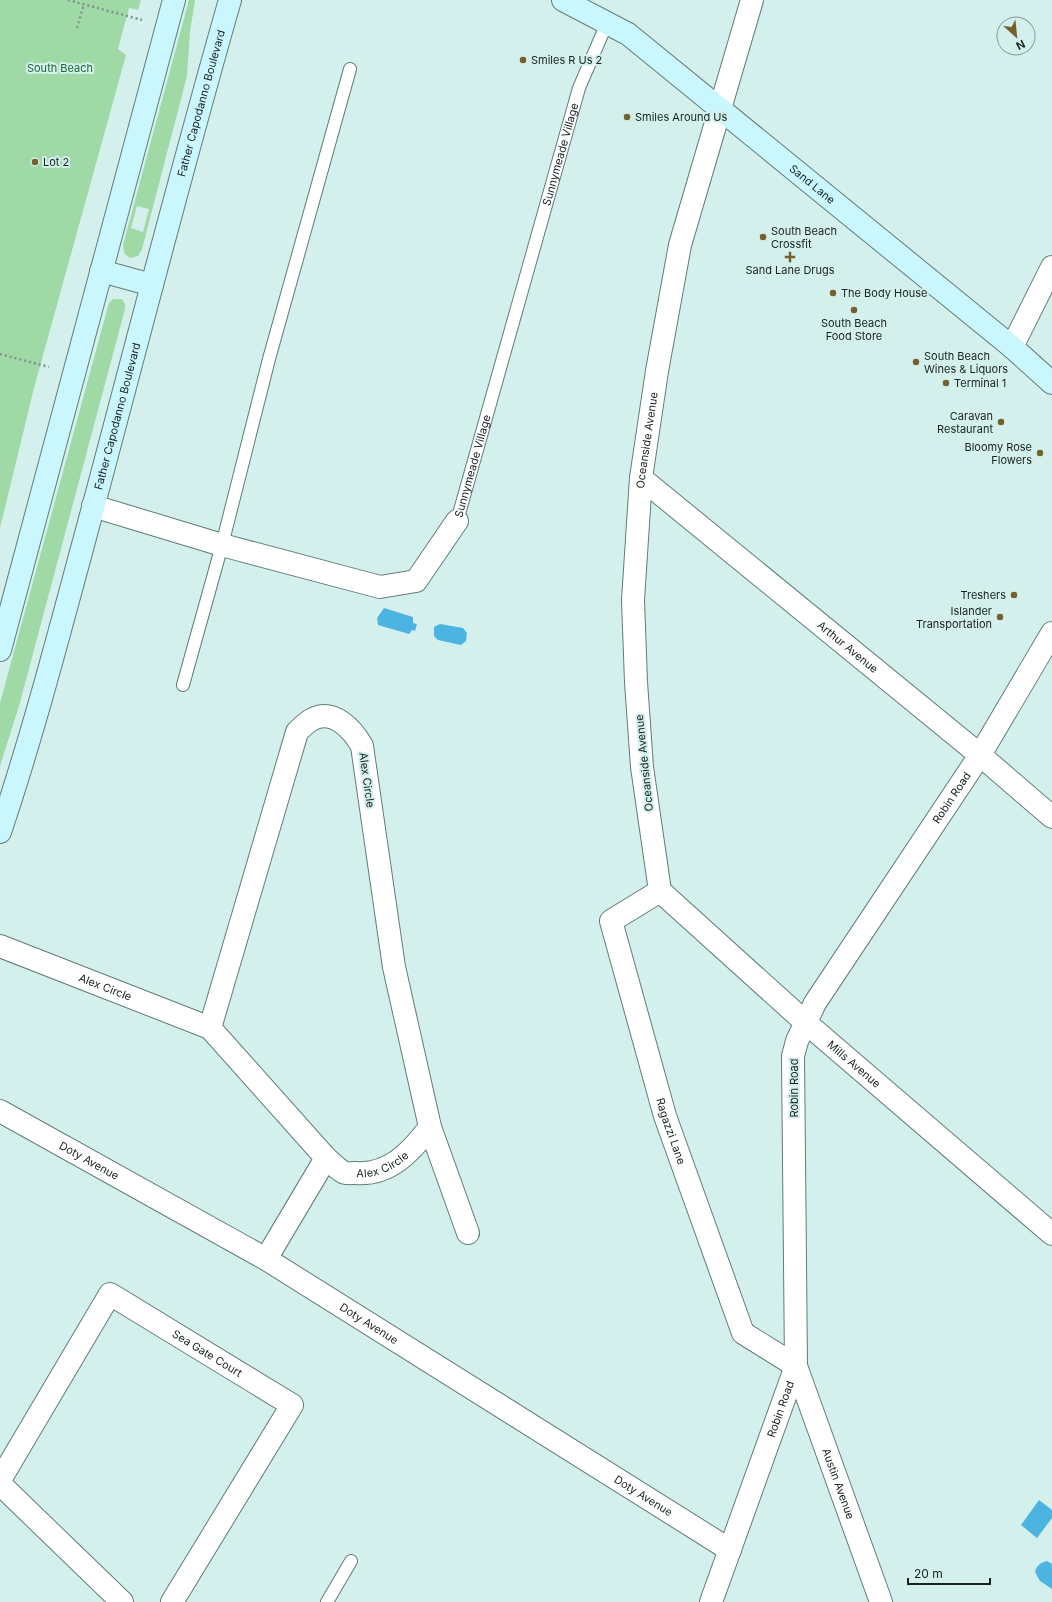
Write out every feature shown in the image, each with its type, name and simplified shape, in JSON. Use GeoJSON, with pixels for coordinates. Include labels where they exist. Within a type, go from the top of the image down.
{"type":"FeatureCollection","features":[{"type":"Feature","properties":{"kind":"main road"},"geometry":{"type":"LineString","coordinates":[[0,650],[174,0]]}},
{"type":"Feature","properties":{"kind":"main road","name":"Father Capodanno Boulevard"},"geometry":{"type":"LineString","coordinates":[[0,832],[22,766],[230,0]]}},
{"type":"Feature","properties":{"kind":"main road","name":"Sand Lane"},"geometry":{"type":"LineString","coordinates":[[563,0],[628,34],[1012,347],[1052,383]]}},
{"type":"Feature","properties":{"kind":"main road"},"geometry":{"type":"LineString","coordinates":[[102,271],[152,285]]}},
{"type":"Feature","properties":{"kind":"street","name":"Oceanside Avenue"},"geometry":{"type":"LineString","coordinates":[[660,891],[642,767],[636,682],[633,600],[642,478],[658,371],[680,245],[752,0]]}},
{"type":"Feature","properties":{"kind":"street"},"geometry":{"type":"LineString","coordinates":[[1012,347],[1052,268]]}},
{"type":"Feature","properties":{"kind":"street","name":"Arthur Avenue"},"geometry":{"type":"LineString","coordinates":[[642,478],[980,755],[1052,817]]}},
{"type":"Feature","properties":{"kind":"street","name":"Sunnymeade Village"},"geometry":{"type":"LineString","coordinates":[[93,506],[222,544],[380,587],[416,581],[457,521]]}},
{"type":"Feature","properties":{"kind":"street","name":"Robin Road"},"geometry":{"type":"LineString","coordinates":[[711,1602],[796,1366],[793,1056],[797,1041],[815,1003],[980,755],[1052,633]]}},
{"type":"Feature","properties":{"kind":"street","name":"Alex Circle"},"geometry":{"type":"LineString","coordinates":[[210,1028],[297,732],[312,719],[328,716],[344,723],[354,733],[362,746],[394,968],[430,1127],[468,1233]]}},
{"type":"Feature","properties":{"kind":"street","name":"Mills Avenue"},"geometry":{"type":"LineString","coordinates":[[660,891],[805,1022],[1052,1234]]}},
{"type":"Feature","properties":{"kind":"street","name":"Ragazzi Lane"},"geometry":{"type":"LineString","coordinates":[[660,891],[610,921],[665,1116],[743,1332],[796,1366]]}},
{"type":"Feature","properties":{"kind":"street","name":"Alex Circle"},"geometry":{"type":"LineString","coordinates":[[0,946],[210,1028],[326,1158],[344,1172],[366,1174],[386,1169],[403,1157],[430,1127]]}},
{"type":"Feature","properties":{"kind":"street","name":"Doty Avenue"},"geometry":{"type":"LineString","coordinates":[[0,1110],[266,1259],[730,1550]]}},
{"type":"Feature","properties":{"kind":"street"},"geometry":{"type":"LineString","coordinates":[[266,1259],[326,1158]]}},
{"type":"Feature","properties":{"kind":"street","name":"Sea Gate Court"},"geometry":{"type":"LineString","coordinates":[[0,1480],[110,1294],[292,1406],[172,1602]]}},
{"type":"Feature","properties":{"kind":"street","name":"Austin Avenue"},"geometry":{"type":"LineString","coordinates":[[796,1366],[881,1602]]}},
{"type":"Feature","properties":{"kind":"street"},"geometry":{"type":"LineString","coordinates":[[0,1484],[122,1602]]}},
{"type":"Feature","properties":{"kind":"lane","name":"Sunnymeade Village"},"geometry":{"type":"LineString","coordinates":[[457,521],[579,88],[607,23]]}},
{"type":"Feature","properties":{"kind":"lane"},"geometry":{"type":"LineString","coordinates":[[183,685],[222,544],[269,359],[350,69]]}},
{"type":"Feature","properties":{"kind":"lane"},"geometry":{"type":"LineString","coordinates":[[327,1602],[351,1561]]}},
{"type":"Feature","properties":{"kind":"path"},"geometry":{"type":"LineString","coordinates":[[68,0],[142,20]]}},
{"type":"Feature","properties":{"kind":"path"},"geometry":{"type":"LineString","coordinates":[[77,28],[84,4]]}},
{"type":"Feature","properties":{"kind":"path"},"geometry":{"type":"LineString","coordinates":[[0,354],[49,367]]}},
{"type":"Feature","properties":{"kind":"green space","name":"South Beach"},"geometry":{"type":"Polygon","coordinates":[[[0,0],[141,0],[138,10],[129,8],[118,49],[126,55],[34,388],[0,528],[0,0]]]}},
{"type":"Feature","properties":{"kind":"green space"},"geometry":{"type":"Polygon","coordinates":[[[189,0],[195,0],[190,32],[187,76],[142,249],[138,256],[130,258],[124,253],[123,245],[189,0]],[[137,206],[131,228],[143,232],[149,209],[137,206]]]}},
{"type":"Feature","properties":{"kind":"green space"},"geometry":{"type":"Polygon","coordinates":[[[113,299],[122,299],[125,304],[125,309],[19,706],[0,766],[0,703],[109,303],[113,299]]]}},
{"type":"Feature","properties":{"kind":"water"},"geometry":{"type":"Polygon","coordinates":[[[384,608],[413,617],[413,623],[417,624],[415,631],[412,630],[409,634],[378,625],[377,618],[384,608]]]}},
{"type":"Feature","properties":{"kind":"water"},"geometry":{"type":"Polygon","coordinates":[[[440,624],[463,628],[467,633],[466,641],[461,645],[438,640],[434,636],[434,627],[440,624]]]}},
{"type":"Feature","properties":{"kind":"water"},"geometry":{"type":"Polygon","coordinates":[[[1039,1500],[1052,1510],[1052,1518],[1037,1538],[1021,1525],[1039,1500]]]}},
{"type":"Feature","properties":{"kind":"water"},"geometry":{"type":"Polygon","coordinates":[[[1047,1561],[1052,1564],[1052,1589],[1040,1581],[1035,1572],[1039,1565],[1047,1561]]]}},
{"type":"Feature","properties":{"kind":"place","name":"Smiles R Us 2"},"geometry":{"type":"Point","coordinates":[523,60]}},
{"type":"Feature","properties":{"kind":"place","name":"Smiles Around Us"},"geometry":{"type":"Point","coordinates":[627,117]}},
{"type":"Feature","properties":{"kind":"place","name":"Lot 2"},"geometry":{"type":"Point","coordinates":[35,162]}},
{"type":"Feature","properties":{"kind":"place","name":"South Beach Crossfit"},"geometry":{"type":"Point","coordinates":[763,237]}},
{"type":"Feature","properties":{"kind":"place","name":"Sand Lane Drugs"},"geometry":{"type":"Point","coordinates":[790,257]}},
{"type":"Feature","properties":{"kind":"place","name":"The Body House"},"geometry":{"type":"Point","coordinates":[833,293]}},
{"type":"Feature","properties":{"kind":"place","name":"South Beach Food Store"},"geometry":{"type":"Point","coordinates":[854,310]}},
{"type":"Feature","properties":{"kind":"place","name":"South Beach Wines & Liquors"},"geometry":{"type":"Point","coordinates":[916,362]}},
{"type":"Feature","properties":{"kind":"place","name":"Terminal 1"},"geometry":{"type":"Point","coordinates":[946,383]}},
{"type":"Feature","properties":{"kind":"place","name":"Caravan Restaurant"},"geometry":{"type":"Point","coordinates":[1001,422]}},
{"type":"Feature","properties":{"kind":"place","name":"Bloomy Rose Flowers"},"geometry":{"type":"Point","coordinates":[1040,453]}},
{"type":"Feature","properties":{"kind":"place","name":"Treshers"},"geometry":{"type":"Point","coordinates":[1014,595]}},
{"type":"Feature","properties":{"kind":"place","name":"Islander Transportation"},"geometry":{"type":"Point","coordinates":[1000,617]}}]}
